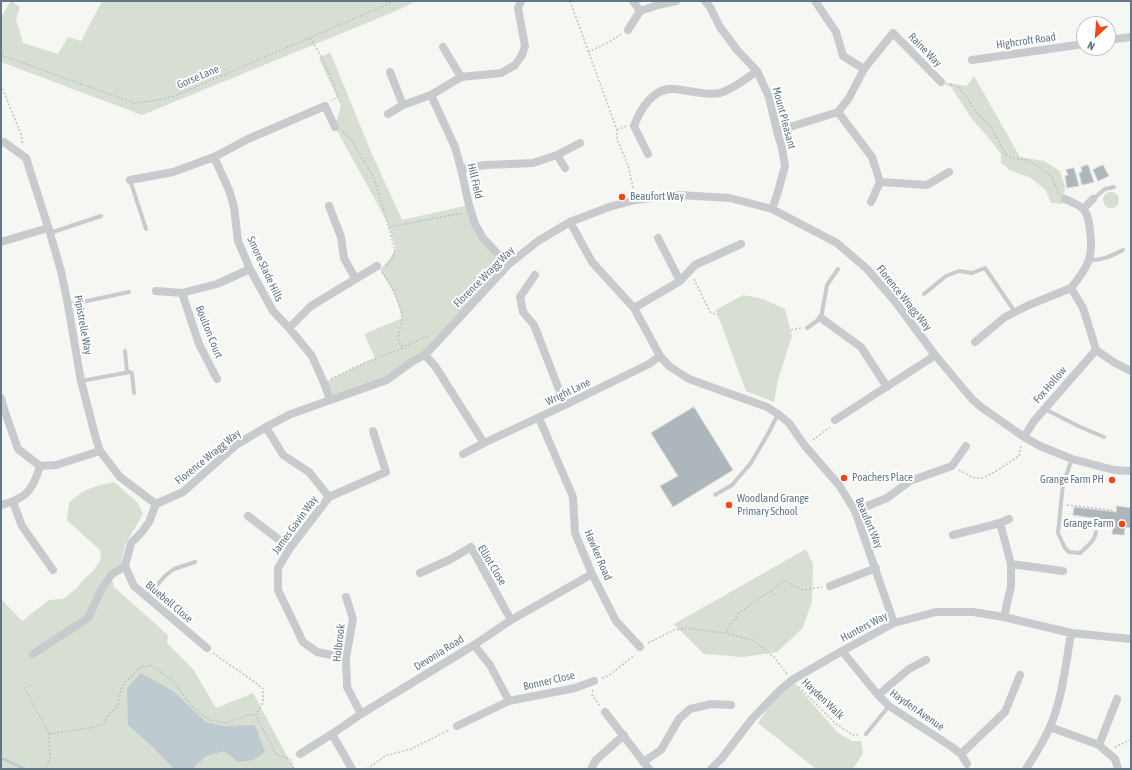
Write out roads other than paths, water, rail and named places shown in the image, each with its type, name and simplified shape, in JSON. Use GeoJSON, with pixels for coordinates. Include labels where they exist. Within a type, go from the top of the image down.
{"type":"FeatureCollection","features":[{"type":"Feature","properties":{"kind":"street"},"geometry":{"type":"LineString","coordinates":[[388,114],[403,106],[431,95],[461,77],[501,73],[514,65],[522,55],[525,46],[518,8],[521,1]]}},
{"type":"Feature","properties":{"kind":"street"},"geometry":{"type":"LineString","coordinates":[[633,1],[640,10]]}},
{"type":"Feature","properties":{"kind":"street"},"geometry":{"type":"LineString","coordinates":[[628,30],[640,10],[676,1]]}},
{"type":"Feature","properties":{"kind":"street","name":"Mount Pleasant"},"geometry":{"type":"LineString","coordinates":[[705,1],[710,7],[720,27],[737,50],[757,71],[769,97],[785,166],[772,209]]}},
{"type":"Feature","properties":{"kind":"street"},"geometry":{"type":"LineString","coordinates":[[815,1],[836,32],[843,56],[864,69]]}},
{"type":"Feature","properties":{"kind":"street","name":"Raine Way"},"geometry":{"type":"LineString","coordinates":[[838,112],[849,98],[864,69],[893,33],[941,82]]}},
{"type":"Feature","properties":{"kind":"street"},"geometry":{"type":"LineString","coordinates":[[1116,39],[1131,37]]}},
{"type":"Feature","properties":{"kind":"street","name":"Highcroft Road"},"geometry":{"type":"LineString","coordinates":[[972,60],[1076,45]]}},
{"type":"Feature","properties":{"kind":"street"},"geometry":{"type":"LineString","coordinates":[[443,47],[461,77]]}},
{"type":"Feature","properties":{"kind":"street"},"geometry":{"type":"LineString","coordinates":[[648,154],[631,126],[643,106],[652,97],[663,90],[672,88],[700,94],[719,93],[732,89],[757,71]]}},
{"type":"Feature","properties":{"kind":"street"},"geometry":{"type":"LineString","coordinates":[[390,72],[403,106]]}},
{"type":"Feature","properties":{"kind":"street","name":"Hill Field"},"geometry":{"type":"LineString","coordinates":[[431,95],[455,147],[475,224],[483,238],[508,266]]}},
{"type":"Feature","properties":{"kind":"street"},"geometry":{"type":"LineString","coordinates":[[130,180],[174,172],[214,157],[248,139],[325,106],[334,127]]}},
{"type":"Feature","properties":{"kind":"street"},"geometry":{"type":"LineString","coordinates":[[776,131],[838,112],[872,157],[880,182],[872,202]]}},
{"type":"Feature","properties":{"kind":"street","name":"Pipistrelle Way"},"geometry":{"type":"LineString","coordinates":[[1,143],[4,142],[26,158],[61,271],[81,381],[100,452],[120,477],[156,504]]}},
{"type":"Feature","properties":{"kind":"street"},"geometry":{"type":"LineString","coordinates":[[461,169],[486,165],[533,163],[557,155],[580,143]]}},
{"type":"Feature","properties":{"kind":"street"},"geometry":{"type":"LineString","coordinates":[[557,155],[565,168]]}},
{"type":"Feature","properties":{"kind":"street","name":"Smore Slade Hills"},"geometry":{"type":"LineString","coordinates":[[214,157],[229,190],[234,207],[238,241],[250,269],[272,311],[289,328],[312,356],[330,400]]}},
{"type":"Feature","properties":{"kind":"street"},"geometry":{"type":"LineString","coordinates":[[880,182],[927,185],[949,172]]}},
{"type":"Feature","properties":{"kind":"street","name":"Florence Wragg Way"},"geometry":{"type":"LineString","coordinates":[[156,504],[183,492],[236,445],[266,427],[291,414],[387,380],[413,361],[425,355],[508,266],[538,241],[570,222],[608,207],[635,200],[678,195],[730,198],[772,209],[837,243],[867,269],[894,300],[935,355],[972,399],[981,407],[1024,437],[1040,446],[1072,459],[1114,470],[1131,471]]}},
{"type":"Feature","properties":{"kind":"street"},"geometry":{"type":"LineString","coordinates":[[975,342],[1005,317],[1029,305],[1071,288],[1083,274],[1090,260],[1092,243],[1088,219],[1083,209],[1065,199]]}},
{"type":"Feature","properties":{"kind":"street"},"geometry":{"type":"LineString","coordinates":[[1083,209],[1092,199]]}},
{"type":"Feature","properties":{"kind":"street"},"geometry":{"type":"LineString","coordinates":[[329,206],[341,238],[344,258],[355,278]]}},
{"type":"Feature","properties":{"kind":"street","name":"Beaufort Way"},"geometry":{"type":"LineString","coordinates":[[570,222],[592,262],[634,308],[660,356],[669,366],[689,378],[767,406],[789,423],[805,446],[839,485],[855,511],[894,623]]}},
{"type":"Feature","properties":{"kind":"street"},"geometry":{"type":"LineString","coordinates":[[1,242],[49,231]]}},
{"type":"Feature","properties":{"kind":"street"},"geometry":{"type":"LineString","coordinates":[[658,238],[680,281]]}},
{"type":"Feature","properties":{"kind":"street"},"geometry":{"type":"LineString","coordinates":[[634,308],[680,281],[695,265],[741,244]]}},
{"type":"Feature","properties":{"kind":"street"},"geometry":{"type":"LineString","coordinates":[[289,328],[311,306],[377,266]]}},
{"type":"Feature","properties":{"kind":"street","name":"Boulton Court"},"geometry":{"type":"LineString","coordinates":[[156,291],[182,293],[217,284],[250,269]]}},
{"type":"Feature","properties":{"kind":"street"},"geometry":{"type":"LineString","coordinates":[[535,275],[520,297],[523,312],[534,325],[565,405]]}},
{"type":"Feature","properties":{"kind":"street"},"geometry":{"type":"LineString","coordinates":[[1071,288],[1082,308],[1096,350],[1114,363],[1131,371]]}},
{"type":"Feature","properties":{"kind":"street","name":"Boulton Court"},"geometry":{"type":"LineString","coordinates":[[182,293],[199,344],[217,379]]}},
{"type":"Feature","properties":{"kind":"street"},"geometry":{"type":"LineString","coordinates":[[821,318],[861,347],[887,386]]}},
{"type":"Feature","properties":{"kind":"street","name":"Fox Hollow"},"geometry":{"type":"LineString","coordinates":[[1024,437],[1044,408],[1096,350]]}},
{"type":"Feature","properties":{"kind":"street"},"geometry":{"type":"LineString","coordinates":[[425,355],[434,366],[484,442]]}},
{"type":"Feature","properties":{"kind":"street"},"geometry":{"type":"LineString","coordinates":[[835,420],[935,355]]}},
{"type":"Feature","properties":{"kind":"street","name":"Wright Lane"},"geometry":{"type":"LineString","coordinates":[[463,454],[484,442],[539,418],[649,364],[660,356]]}},
{"type":"Feature","properties":{"kind":"street"},"geometry":{"type":"LineString","coordinates":[[1,398],[3,412],[18,449],[40,466],[56,465],[100,452]]}},
{"type":"Feature","properties":{"kind":"street","name":"Hawker Road"},"geometry":{"type":"LineString","coordinates":[[539,418],[573,496],[575,533],[592,574],[616,621],[640,647]]}},
{"type":"Feature","properties":{"kind":"street"},"geometry":{"type":"LineString","coordinates":[[266,427],[283,455],[309,472],[329,497]]}},
{"type":"Feature","properties":{"kind":"street","name":"James Gavin Way"},"geometry":{"type":"LineString","coordinates":[[346,658],[317,652],[303,642],[278,590],[278,568],[290,548],[329,497],[386,472],[373,431]]}},
{"type":"Feature","properties":{"kind":"street"},"geometry":{"type":"LineString","coordinates":[[855,511],[886,498],[910,481],[952,466],[966,446]]}},
{"type":"Feature","properties":{"kind":"street"},"geometry":{"type":"LineString","coordinates":[[1,505],[13,502],[29,492],[38,474],[40,466]]}},
{"type":"Feature","properties":{"kind":"street"},"geometry":{"type":"LineString","coordinates":[[13,502],[22,526],[53,570]]}},
{"type":"Feature","properties":{"kind":"street"},"geometry":{"type":"LineString","coordinates":[[33,654],[88,618],[102,588],[112,574],[126,566],[131,543],[149,522],[156,504]]}},
{"type":"Feature","properties":{"kind":"street"},"geometry":{"type":"LineString","coordinates":[[248,516],[290,548]]}},
{"type":"Feature","properties":{"kind":"street"},"geometry":{"type":"LineString","coordinates":[[953,535],[1000,523],[1009,519]]}},
{"type":"Feature","properties":{"kind":"street"},"geometry":{"type":"LineString","coordinates":[[1000,523],[1011,564],[1011,586],[1004,617]]}},
{"type":"Feature","properties":{"kind":"street","name":"Elliot Close"},"geometry":{"type":"LineString","coordinates":[[420,573],[451,560],[470,547],[512,620]]}},
{"type":"Feature","properties":{"kind":"street"},"geometry":{"type":"LineString","coordinates":[[1011,564],[1063,571]]}},
{"type":"Feature","properties":{"kind":"street","name":"Bluebell Close"},"geometry":{"type":"LineString","coordinates":[[126,566],[134,586],[206,648]]}},
{"type":"Feature","properties":{"kind":"street"},"geometry":{"type":"LineString","coordinates":[[830,586],[876,568]]}},
{"type":"Feature","properties":{"kind":"street","name":"Devonia Road"},"geometry":{"type":"LineString","coordinates":[[300,754],[361,714],[512,620],[592,574]]}},
{"type":"Feature","properties":{"kind":"street","name":"Holbrook"},"geometry":{"type":"LineString","coordinates":[[346,597],[353,619],[346,658],[347,687],[361,714]]}},
{"type":"Feature","properties":{"kind":"street","name":"Hunters Way"},"geometry":{"type":"LineString","coordinates":[[712,769],[752,719],[780,690],[792,680],[894,623],[936,612],[974,612],[1004,617],[1071,633],[1131,639]]}},
{"type":"Feature","properties":{"kind":"street"},"geometry":{"type":"LineString","coordinates":[[1026,769],[1046,737],[1058,705],[1071,633]]}},
{"type":"Feature","properties":{"kind":"street"},"geometry":{"type":"LineString","coordinates":[[474,645],[490,665],[509,701]]}},
{"type":"Feature","properties":{"kind":"street","name":"Hayden Avenue"},"geometry":{"type":"LineString","coordinates":[[842,651],[878,695],[889,706],[952,747],[961,754],[967,764]]}},
{"type":"Feature","properties":{"kind":"street"},"geometry":{"type":"LineString","coordinates":[[878,695],[909,669],[926,660]]}},
{"type":"Feature","properties":{"kind":"street"},"geometry":{"type":"LineString","coordinates":[[961,754],[1005,712],[1020,675]]}},
{"type":"Feature","properties":{"kind":"street","name":"Bonner Close"},"geometry":{"type":"LineString","coordinates":[[457,726],[509,701],[575,688],[594,681]]}},
{"type":"Feature","properties":{"kind":"street"},"geometry":{"type":"LineString","coordinates":[[1099,745],[1117,699]]}},
{"type":"Feature","properties":{"kind":"street"},"geometry":{"type":"LineString","coordinates":[[643,762],[661,750],[679,719],[690,709],[711,704],[732,705]]}},
{"type":"Feature","properties":{"kind":"street"},"geometry":{"type":"LineString","coordinates":[[605,712],[624,735],[648,769]]}},
{"type":"Feature","properties":{"kind":"street"},"geometry":{"type":"LineString","coordinates":[[1050,727],[1099,745],[1115,758],[1118,769]]}},
{"type":"Feature","properties":{"kind":"street"},"geometry":{"type":"LineString","coordinates":[[332,734],[352,769]]}},
{"type":"Feature","properties":{"kind":"street"},"geometry":{"type":"LineString","coordinates":[[591,769],[596,760],[624,735]]}},
{"type":"Feature","properties":{"kind":"lane"},"geometry":{"type":"LineString","coordinates":[[130,180],[146,229]]}},
{"type":"Feature","properties":{"kind":"lane"},"geometry":{"type":"LineString","coordinates":[[1092,199],[1105,189],[1114,187]]}},
{"type":"Feature","properties":{"kind":"lane"},"geometry":{"type":"LineString","coordinates":[[49,231],[101,216]]}},
{"type":"Feature","properties":{"kind":"lane"},"geometry":{"type":"LineString","coordinates":[[1090,260],[1109,257],[1123,250]]}},
{"type":"Feature","properties":{"kind":"lane"},"geometry":{"type":"LineString","coordinates":[[924,294],[946,276],[959,271],[972,273],[985,268],[1015,312]]}},
{"type":"Feature","properties":{"kind":"lane"},"geometry":{"type":"LineString","coordinates":[[807,328],[821,318],[827,285],[838,269]]}},
{"type":"Feature","properties":{"kind":"lane"},"geometry":{"type":"LineString","coordinates":[[68,305],[129,292]]}},
{"type":"Feature","properties":{"kind":"lane"},"geometry":{"type":"LineString","coordinates":[[126,351],[127,372]]}},
{"type":"Feature","properties":{"kind":"lane"},"geometry":{"type":"LineString","coordinates":[[81,381],[127,372],[132,373],[134,394]]}},
{"type":"Feature","properties":{"kind":"lane"},"geometry":{"type":"LineString","coordinates":[[1044,408],[1084,429],[1104,437]]}},
{"type":"Feature","properties":{"kind":"lane"},"geometry":{"type":"LineString","coordinates":[[715,495],[732,485],[751,463],[778,414]]}},
{"type":"Feature","properties":{"kind":"lane"},"geometry":{"type":"LineString","coordinates":[[1072,459],[1063,484],[1058,533],[1065,548],[1069,552],[1080,553],[1091,543],[1096,536],[1096,532]]}},
{"type":"Feature","properties":{"kind":"lane"},"geometry":{"type":"LineString","coordinates":[[146,597],[166,575],[174,569],[195,562]]}},
{"type":"Feature","properties":{"kind":"lane"},"geometry":{"type":"LineString","coordinates":[[866,734],[889,706]]}},
{"type":"Feature","properties":{"kind":"waterway"},"geometry":{"type":"LineString","coordinates":[[1,758],[25,769]]}},
{"type":"Feature","properties":{"kind":"place","name":"Beaufort Way"},"geometry":{"type":"Point","coordinates":[622,197]}},
{"type":"Feature","properties":{"kind":"place","name":"Poachers Place"},"geometry":{"type":"Point","coordinates":[844,478]}},
{"type":"Feature","properties":{"kind":"place","name":"Grange Farm PH"},"geometry":{"type":"Point","coordinates":[1112,480]}},
{"type":"Feature","properties":{"kind":"place","name":"Woodland Grange Primary School"},"geometry":{"type":"Point","coordinates":[729,505]}},
{"type":"Feature","properties":{"kind":"place","name":"Grange Farm"},"geometry":{"type":"Point","coordinates":[1122,524]}}]}
